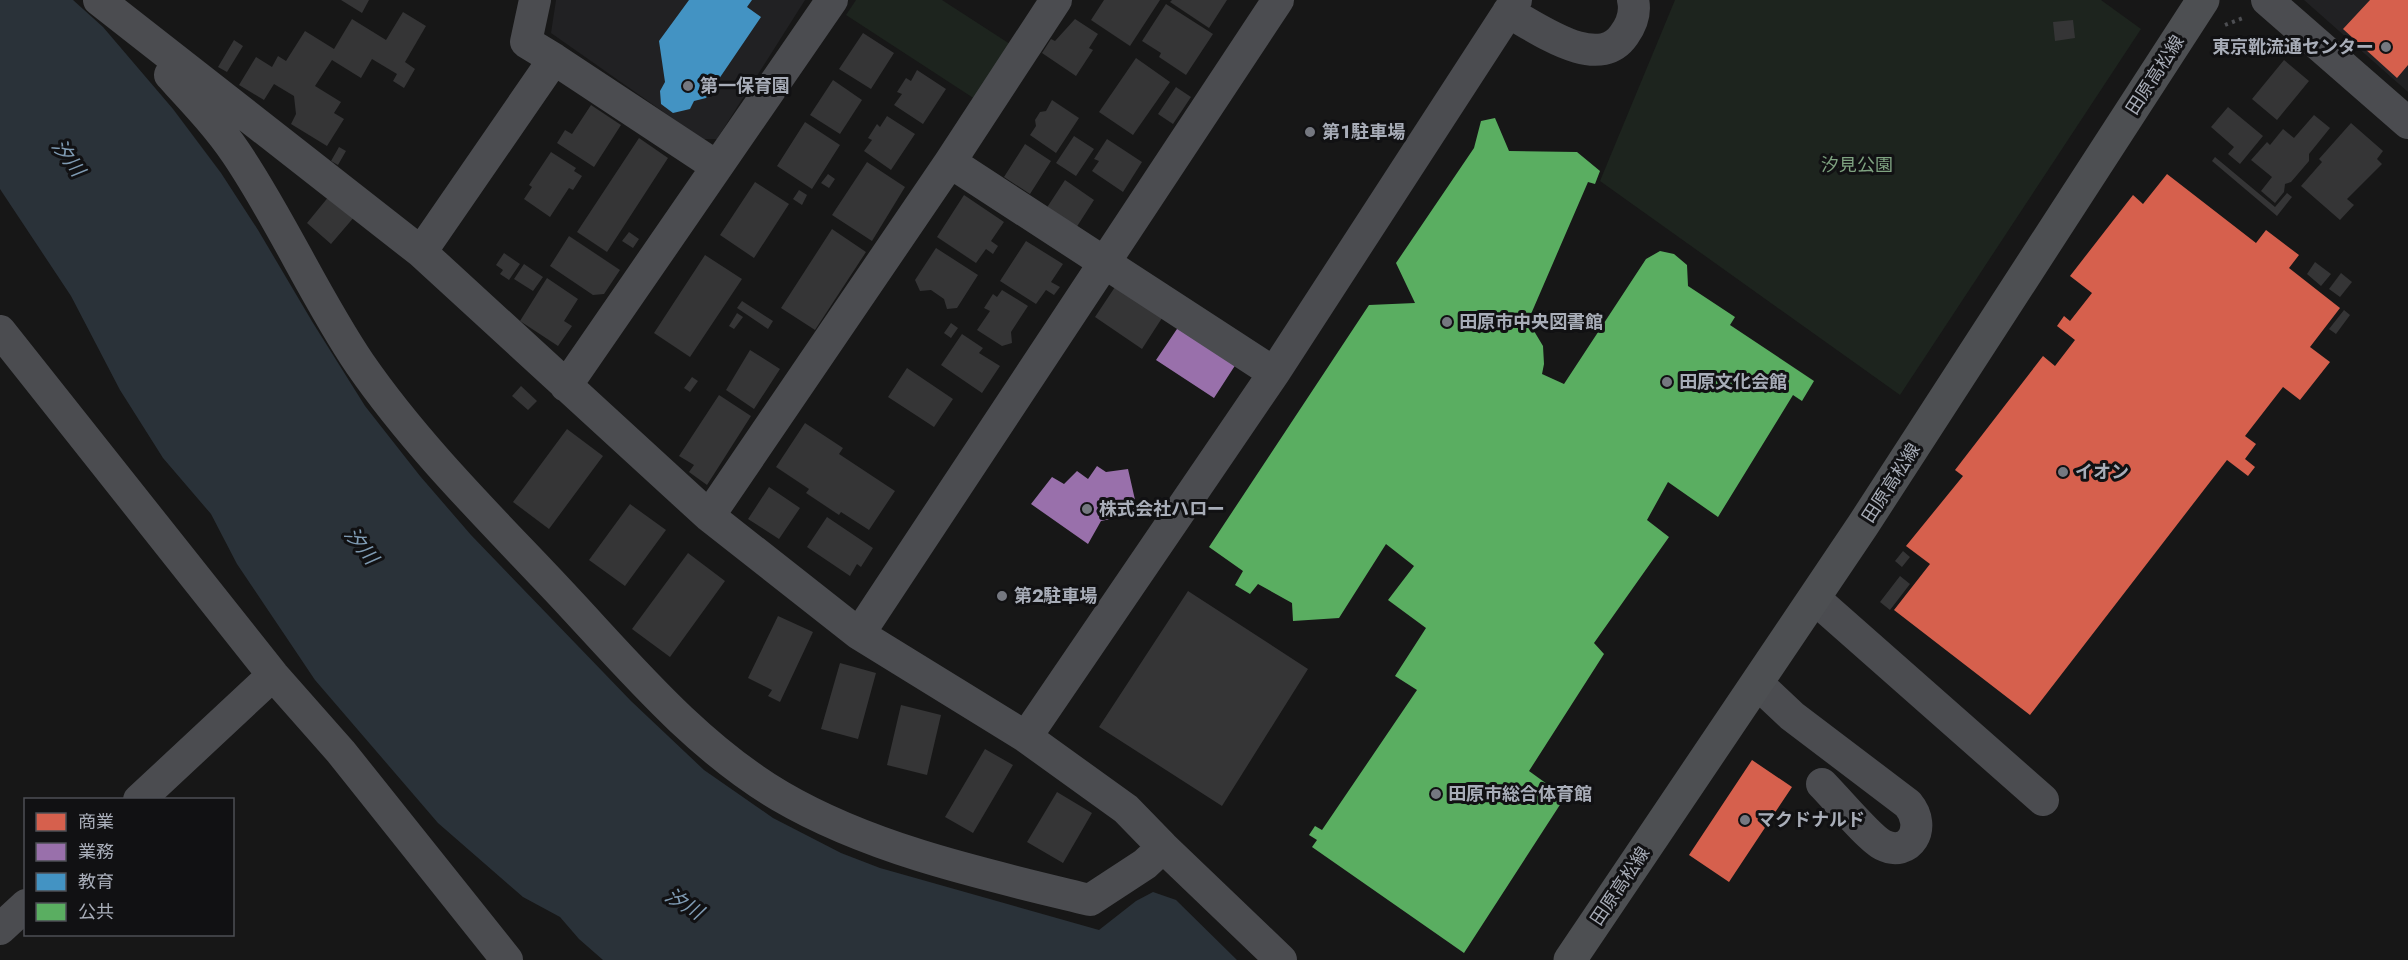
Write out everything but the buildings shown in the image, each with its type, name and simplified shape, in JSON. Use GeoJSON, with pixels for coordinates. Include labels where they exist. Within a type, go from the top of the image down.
{"type":"FeatureCollection","features":[{"type":"Feature","properties":{"kind":"main road","name":"田原高松線"},"geometry":{"type":"LineString","coordinates":[[1570,960],[1814,598],[2203,0]]}},
{"type":"Feature","properties":{"kind":"street"},"geometry":{"type":"LineString","coordinates":[[99,0],[421,252],[709,516],[859,634],[1026,737],[1126,809],[1281,960]]}},
{"type":"Feature","properties":{"kind":"street"},"geometry":{"type":"LineString","coordinates":[[99,0],[196,103],[235,152],[267,203],[332,320],[361,365],[396,412],[437,462],[638,675],[698,734],[780,795],[858,832],[957,867],[1090,900],[1145,864],[1163,847]]}},
{"type":"Feature","properties":{"kind":"street"},"geometry":{"type":"LineString","coordinates":[[535,0],[526,42],[716,166]]}},
{"type":"Feature","properties":{"kind":"street"},"geometry":{"type":"LineString","coordinates":[[566,386],[832,0]]}},
{"type":"Feature","properties":{"kind":"street"},"geometry":{"type":"LineString","coordinates":[[709,516],[950,162],[1056,0]]}},
{"type":"Feature","properties":{"kind":"street"},"geometry":{"type":"LineString","coordinates":[[859,634],[1106,264],[1278,0]]}},
{"type":"Feature","properties":{"kind":"street"},"geometry":{"type":"LineString","coordinates":[[1026,737],[1274,373],[1512,6],[1586,51],[1602,50],[1619,42],[1631,25],[1635,7],[1633,0]]}},
{"type":"Feature","properties":{"kind":"street"},"geometry":{"type":"LineString","coordinates":[[2256,8],[2408,123]]}},
{"type":"Feature","properties":{"kind":"street"},"geometry":{"type":"LineString","coordinates":[[421,252],[554,59]]}},
{"type":"Feature","properties":{"kind":"street"},"geometry":{"type":"LineString","coordinates":[[950,162],[1274,373]]}},
{"type":"Feature","properties":{"kind":"street"},"geometry":{"type":"LineString","coordinates":[[0,331],[273,675],[341,752],[507,960]]}},
{"type":"Feature","properties":{"kind":"street"},"geometry":{"type":"LineString","coordinates":[[1814,598],[2043,800]]}},
{"type":"Feature","properties":{"kind":"street"},"geometry":{"type":"LineString","coordinates":[[141,798],[273,675]]}},
{"type":"Feature","properties":{"kind":"street"},"geometry":{"type":"LineString","coordinates":[[1757,683],[1792,716],[1908,804],[1915,813],[1918,825],[1914,836],[1907,844],[1897,848],[1880,844],[1822,784]]}},
{"type":"Feature","properties":{"kind":"street"},"geometry":{"type":"LineString","coordinates":[[0,929],[24,907]]}},
{"type":"Feature","properties":{"kind":"path"},"geometry":{"type":"LineString","coordinates":[[2222,27],[2256,8]]}},
{"type":"Feature","properties":{"kind":"shaded area","name":"第一保育園"},"geometry":{"type":"Polygon","coordinates":[[[556,0],[805,0],[717,139],[702,139],[551,33],[556,0]]]}},
{"type":"Feature","properties":{"kind":"shaded area","name":"東京靴流通センター"},"geometry":{"type":"Polygon","coordinates":[[[2304,0],[2408,0],[2408,92],[2304,0]]]}},
{"type":"Feature","properties":{"kind":"green space"},"geometry":{"type":"Polygon","coordinates":[[[856,0],[942,0],[1013,46],[978,101],[846,15],[856,0]]]}},
{"type":"Feature","properties":{"kind":"green space","name":"汐見公園"},"geometry":{"type":"Polygon","coordinates":[[[1675,0],[2101,0],[2141,29],[1900,395],[1600,181],[1675,0]]]}},
{"type":"Feature","properties":{"kind":"water","name":"汐川"},"geometry":{"type":"Polygon","coordinates":[[[0,0],[73,0],[103,27],[173,109],[221,173],[365,406],[420,476],[471,535],[631,701],[704,770],[773,818],[841,853],[880,868],[1099,930],[1136,901],[1153,892],[1176,900],[1237,960],[603,960],[579,939],[560,917],[523,897],[438,823],[315,680],[237,564],[211,514],[163,458],[120,390],[71,296],[0,189],[0,0]]]}},
{"type":"Feature","properties":{"kind":"place","name":"東京靴流通センター"},"geometry":{"type":"Point","coordinates":[2386,47]}},
{"type":"Feature","properties":{"kind":"place","name":"第一保育園"},"geometry":{"type":"Point","coordinates":[688,86]}},
{"type":"Feature","properties":{"kind":"place","name":"第１駐車場"},"geometry":{"type":"Point","coordinates":[1310,132]}},
{"type":"Feature","properties":{"kind":"place","name":"田原市中央図書館"},"geometry":{"type":"Point","coordinates":[1447,322]}},
{"type":"Feature","properties":{"kind":"place","name":"田原文化会館"},"geometry":{"type":"Point","coordinates":[1667,382]}},
{"type":"Feature","properties":{"kind":"place","name":"イオン"},"geometry":{"type":"Point","coordinates":[2063,472]}},
{"type":"Feature","properties":{"kind":"place","name":"株式会社ハロー"},"geometry":{"type":"Point","coordinates":[1087,509]}},
{"type":"Feature","properties":{"kind":"place","name":"第２駐車場"},"geometry":{"type":"Point","coordinates":[1002,596]}},
{"type":"Feature","properties":{"kind":"place","name":"田原市総合体育館"},"geometry":{"type":"Point","coordinates":[1436,794]}},
{"type":"Feature","properties":{"kind":"place","name":"マクドナルド"},"geometry":{"type":"Point","coordinates":[1745,820]}}]}
